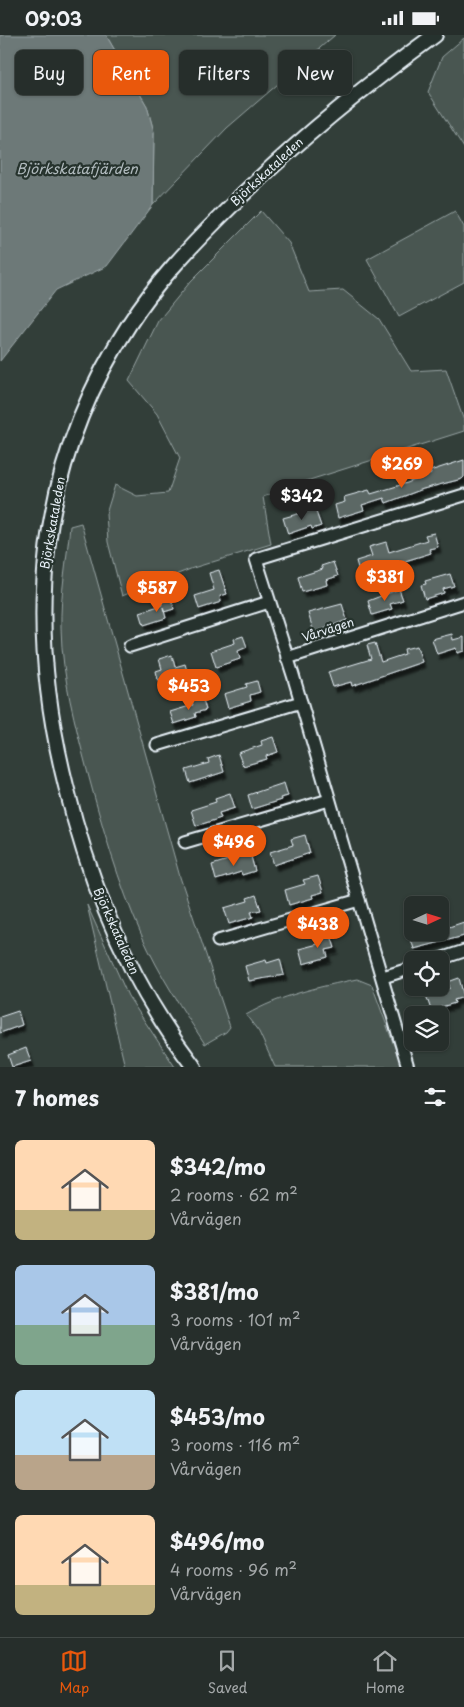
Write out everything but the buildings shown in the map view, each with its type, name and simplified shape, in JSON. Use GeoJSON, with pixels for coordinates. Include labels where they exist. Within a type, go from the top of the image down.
{"type":"FeatureCollection","features":[{"type":"Feature","properties":{"kind":"main road","name":"Björkskataleden"},"geometry":{"type":"LineString","coordinates":[[194,1067],[147,996],[121,944],[82,844],[58,757],[46,685],[42,609],[47,547],[54,500],[79,421],[102,369],[131,321],[169,271],[252,184],[310,132],[388,68],[435,35]]}},
{"type":"Feature","properties":{"kind":"street"},"geometry":{"type":"LineString","coordinates":[[408,1067],[301,702],[256,559],[464,495]]}},
{"type":"Feature","properties":{"kind":"street"},"geometry":{"type":"LineString","coordinates":[[130,646],[269,602]]}},
{"type":"Feature","properties":{"kind":"street","name":"Vårvägen"},"geometry":{"type":"LineString","coordinates":[[287,658],[464,602]]}},
{"type":"Feature","properties":{"kind":"street"},"geometry":{"type":"LineString","coordinates":[[157,745],[301,702]]}},
{"type":"Feature","properties":{"kind":"street"},"geometry":{"type":"LineString","coordinates":[[185,842],[329,800]]}},
{"type":"Feature","properties":{"kind":"street"},"geometry":{"type":"LineString","coordinates":[[218,941],[359,900]]}},
{"type":"Feature","properties":{"kind":"street"},"geometry":{"type":"LineString","coordinates":[[449,956],[464,951]]}},
{"type":"Feature","properties":{"kind":"street"},"geometry":{"type":"LineString","coordinates":[[383,977],[404,970]]}},
{"type":"Feature","properties":{"kind":"shaded area"},"geometry":{"type":"Polygon","coordinates":[[[106,35],[335,35],[318,50],[278,50],[278,84],[268,93],[268,50],[179,50],[179,95],[265,95],[227,128],[153,205],[154,132],[147,106],[141,95],[169,95],[169,50],[115,50],[106,35]]]}},
{"type":"Feature","properties":{"kind":"shaded area"},"geometry":{"type":"Polygon","coordinates":[[[464,38],[464,148],[428,92],[442,57],[464,38]]]}},
{"type":"Feature","properties":{"kind":"shaded area"},"geometry":{"type":"Polygon","coordinates":[[[261,211],[289,243],[309,292],[343,290],[379,319],[411,371],[446,369],[464,421],[464,431],[297,484],[263,497],[271,544],[193,568],[122,596],[108,542],[106,514],[115,485],[137,496],[168,493],[180,458],[157,414],[129,381],[158,321],[191,281],[261,211]]]}},
{"type":"Feature","properties":{"kind":"shaded area"},"geometry":{"type":"Polygon","coordinates":[[[455,211],[464,227],[464,282],[399,317],[367,259],[455,211]]]}},
{"type":"Feature","properties":{"kind":"shaded area"},"geometry":{"type":"Polygon","coordinates":[[[81,523],[180,877],[230,1027],[226,1032],[205,1044],[163,978],[133,916],[105,833],[74,717],[64,664],[61,615],[70,526],[81,523]]]}},
{"type":"Feature","properties":{"kind":"shaded area"},"geometry":{"type":"Polygon","coordinates":[[[87,905],[128,996],[175,1067],[125,1067],[87,905]]]}},
{"type":"Feature","properties":{"kind":"shaded area"},"geometry":{"type":"Polygon","coordinates":[[[357,979],[372,985],[402,1067],[275,1067],[259,1032],[246,1015],[286,997],[357,979]]]}},
{"type":"Feature","properties":{"kind":"water","name":"Björkskatafjärden"},"geometry":{"type":"Polygon","coordinates":[[[0,35],[106,35],[115,50],[93,50],[93,95],[141,95],[147,106],[154,132],[153,205],[107,266],[56,290],[0,361],[0,35]]]}}]}
